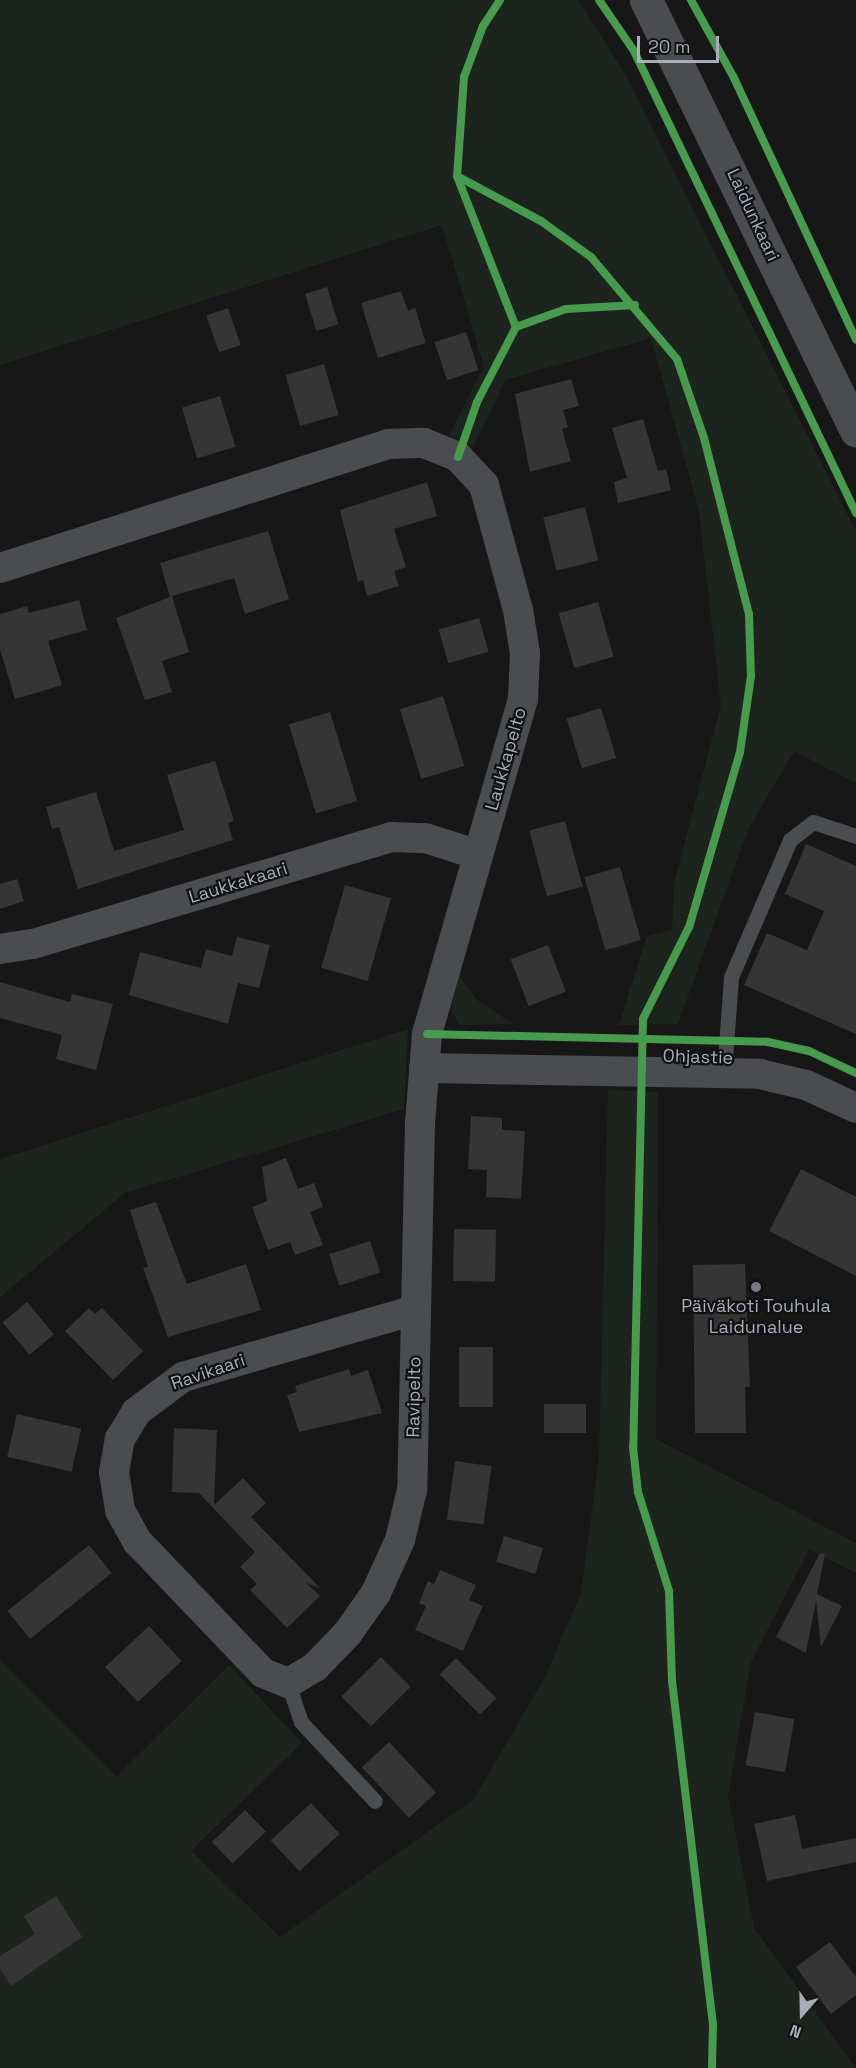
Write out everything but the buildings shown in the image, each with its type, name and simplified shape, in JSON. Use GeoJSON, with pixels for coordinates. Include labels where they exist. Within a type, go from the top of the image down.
{"type":"FeatureCollection","features":[{"type":"Feature","properties":{"kind":"street","name":"Laidunkaari"},"geometry":{"type":"LineString","coordinates":[[646,0],[856,431]]}},
{"type":"Feature","properties":{"kind":"street","name":"Laukkapelto"},"geometry":{"type":"LineString","coordinates":[[0,568],[388,444],[424,443],[458,457],[484,485],[525,653],[523,699],[433,1008],[424,1068]]}},
{"type":"Feature","properties":{"kind":"street","name":"Laukkakaari"},"geometry":{"type":"LineString","coordinates":[[0,949],[33,944],[391,837],[425,838],[476,854]]}},
{"type":"Feature","properties":{"kind":"street","name":"Ohjastie"},"geometry":{"type":"LineString","coordinates":[[424,1068],[724,1073],[806,1085],[856,1108]]}},
{"type":"Feature","properties":{"kind":"street","name":"Ravipelto"},"geometry":{"type":"LineString","coordinates":[[288,1683],[315,1667],[347,1634],[376,1593],[400,1540],[412,1490],[415,1310],[424,1068]]}},
{"type":"Feature","properties":{"kind":"street","name":"Ravikaari"},"geometry":{"type":"LineString","coordinates":[[288,1683],[263,1673],[137,1541],[118,1500],[114,1472],[120,1438],[136,1412],[183,1377],[415,1310]]}},
{"type":"Feature","properties":{"kind":"lane"},"geometry":{"type":"LineString","coordinates":[[724,1073],[731,977],[790,840],[813,822],[856,836]]}},
{"type":"Feature","properties":{"kind":"lane"},"geometry":{"type":"LineString","coordinates":[[288,1683],[302,1722],[375,1801]]}},
{"type":"Feature","properties":{"kind":"shaded area"},"geometry":{"type":"Polygon","coordinates":[[[0,0],[578,0],[622,69],[856,531],[856,783],[794,751],[748,829],[678,1024],[619,1025],[647,936],[672,930],[674,883],[721,705],[699,511],[651,338],[505,380],[473,447],[449,435],[484,366],[442,225],[0,365],[0,0]]]}},
{"type":"Feature","properties":{"kind":"shaded area"},"geometry":{"type":"Polygon","coordinates":[[[459,976],[477,1000],[513,1024],[459,1025],[451,1009],[459,976]]]}},
{"type":"Feature","properties":{"kind":"shaded area"},"geometry":{"type":"Polygon","coordinates":[[[408,1029],[404,1109],[125,1193],[0,1297],[0,1159],[408,1029]]]}},
{"type":"Feature","properties":{"kind":"shaded area"},"geometry":{"type":"Polygon","coordinates":[[[608,1090],[658,1092],[656,1439],[856,1543],[856,1573],[809,1549],[751,1662],[728,1796],[754,1928],[856,2068],[0,2068],[0,1659],[117,1776],[229,1665],[302,1743],[191,1851],[280,1937],[474,1799],[544,1679],[581,1593],[599,1458],[608,1090]]]}},
{"type":"Feature","properties":{"kind":"cycle path"},"geometry":{"type":"LineString","coordinates":[[500,0],[483,26],[464,77],[457,176],[541,221],[591,257],[677,359],[704,438],[749,614],[751,676],[740,752],[689,927],[643,1019],[633,1447],[638,1492],[669,1591],[672,1681],[713,2024],[712,2068]]}},
{"type":"Feature","properties":{"kind":"cycle path"},"geometry":{"type":"LineString","coordinates":[[599,0],[634,51],[856,513]]}},
{"type":"Feature","properties":{"kind":"cycle path"},"geometry":{"type":"LineString","coordinates":[[691,0],[734,78],[856,340]]}},
{"type":"Feature","properties":{"kind":"cycle path"},"geometry":{"type":"LineString","coordinates":[[457,176],[516,327]]}},
{"type":"Feature","properties":{"kind":"cycle path"},"geometry":{"type":"LineString","coordinates":[[458,457],[477,402],[516,327],[566,309],[635,305]]}},
{"type":"Feature","properties":{"kind":"cycle path"},"geometry":{"type":"LineString","coordinates":[[427,1034],[768,1042],[809,1051],[856,1073]]}},
{"type":"Feature","properties":{"kind":"place","name":"Päiväkoti Touhula Laidunalue"},"geometry":{"type":"Point","coordinates":[756,1287]}}]}
